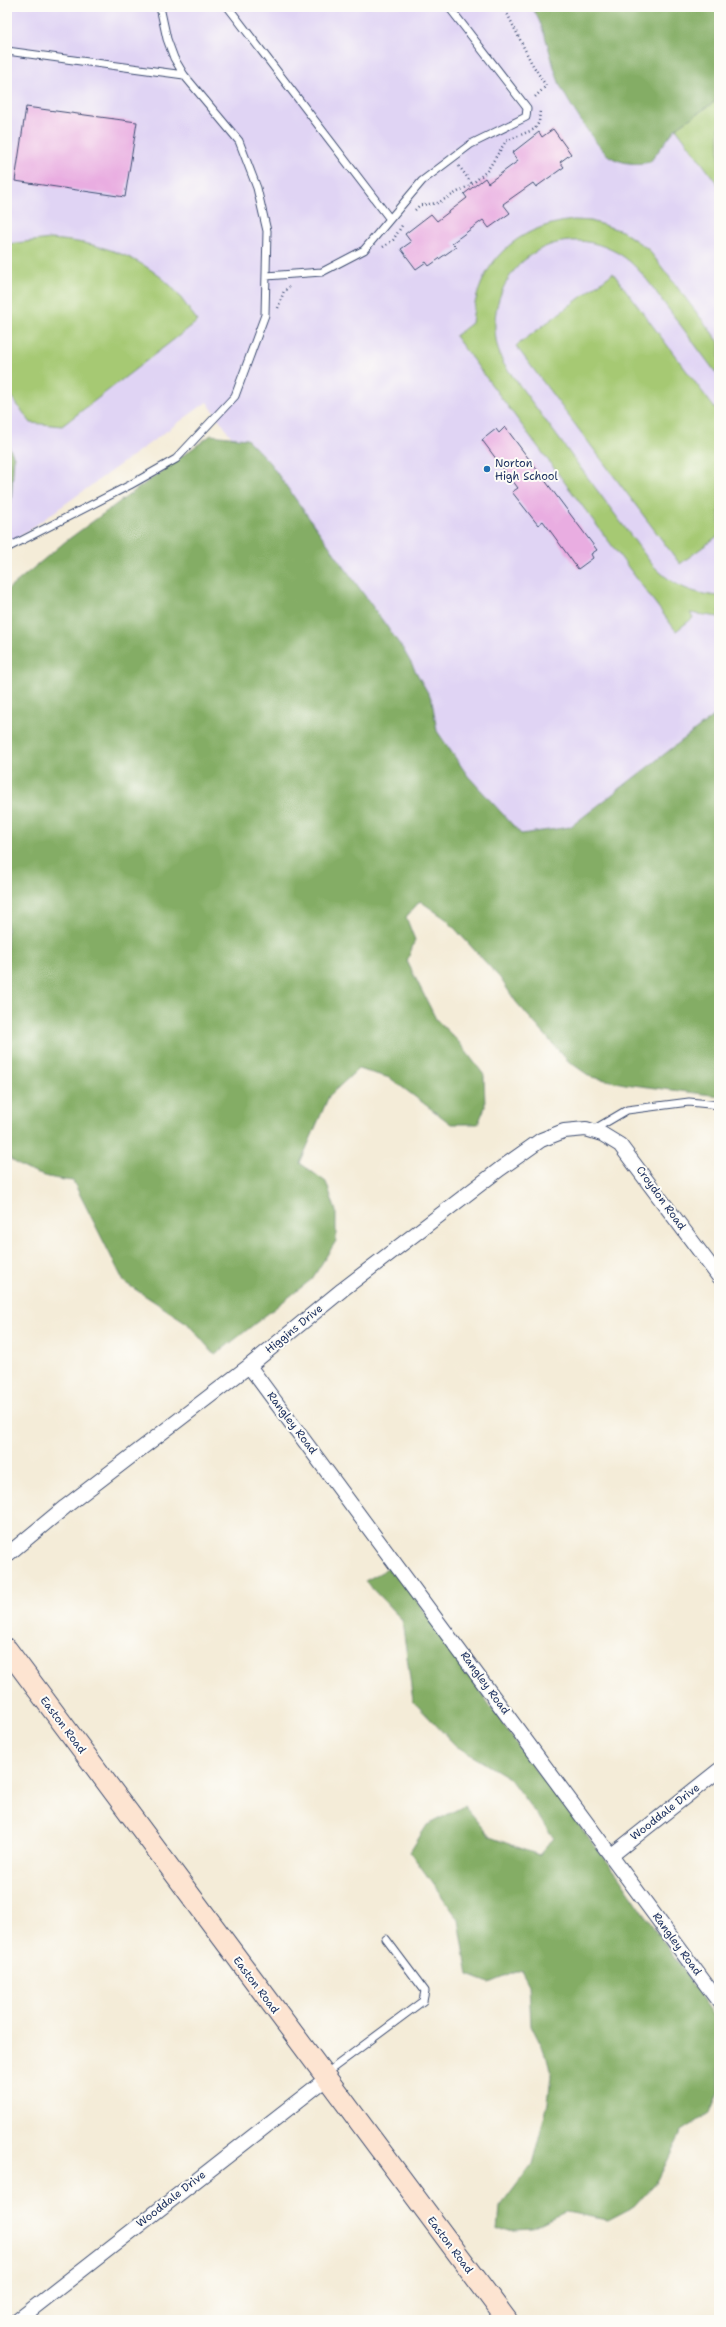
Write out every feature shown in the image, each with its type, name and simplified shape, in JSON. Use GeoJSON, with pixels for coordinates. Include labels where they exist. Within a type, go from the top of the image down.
{"type":"FeatureCollection","features":[{"type":"Feature","properties":{"kind":"street","name":"Higgins Drive"},"geometry":{"type":"LineString","coordinates":[[7,1555],[65,1507],[249,1366],[342,1290],[500,1169],[541,1140],[564,1131],[575,1129],[593,1130]]}},
{"type":"Feature","properties":{"kind":"street","name":"Croydon Road"},"geometry":{"type":"LineString","coordinates":[[593,1130],[612,1140],[628,1154],[719,1277]]}},
{"type":"Feature","properties":{"kind":"street","name":"Rangley Road"},"geometry":{"type":"LineString","coordinates":[[249,1366],[612,1855],[719,2002]]}},
{"type":"Feature","properties":{"kind":"street","name":"Easton Road"},"geometry":{"type":"LineString","coordinates":[[7,1649],[507,2320]]}},
{"type":"Feature","properties":{"kind":"street","name":"Wooddale Drive"},"geometry":{"type":"LineString","coordinates":[[612,1855],[719,1770]]}},
{"type":"Feature","properties":{"kind":"street","name":"Wooddale Drive"},"geometry":{"type":"LineString","coordinates":[[18,2320],[325,2077]]}},
{"type":"Feature","properties":{"kind":"lane"},"geometry":{"type":"LineString","coordinates":[[7,548],[130,485],[176,459],[235,396],[266,315],[267,231],[257,188],[239,141],[184,75],[167,39],[160,7]]}},
{"type":"Feature","properties":{"kind":"lane"},"geometry":{"type":"LineString","coordinates":[[228,7],[390,219]]}},
{"type":"Feature","properties":{"kind":"lane"},"geometry":{"type":"LineString","coordinates":[[266,276],[322,272],[364,250],[422,181],[471,144],[515,124],[528,113],[527,108],[449,7]]}},
{"type":"Feature","properties":{"kind":"lane"},"geometry":{"type":"LineString","coordinates":[[7,51],[184,75]]}},
{"type":"Feature","properties":{"kind":"lane"},"geometry":{"type":"LineString","coordinates":[[593,1130],[627,1110],[690,1102],[719,1105]]}},
{"type":"Feature","properties":{"kind":"lane"},"geometry":{"type":"LineString","coordinates":[[325,2077],[423,2001],[425,1991],[386,1939]]}},
{"type":"Feature","properties":{"kind":"shaded area","name":"Norton High School"},"geometry":{"type":"Polygon","coordinates":[[[7,7],[719,7],[719,712],[527,860],[207,402],[11,543],[7,537],[7,7]]]}},
{"type":"Feature","properties":{"kind":"green space"},"geometry":{"type":"Polygon","coordinates":[[[532,7],[719,7],[719,99],[676,128],[650,162],[629,163],[614,159],[597,144],[563,92],[545,36],[532,7]]]}},
{"type":"Feature","properties":{"kind":"green space"},"geometry":{"type":"Polygon","coordinates":[[[719,99],[719,186],[676,128],[719,99]]]}},
{"type":"Feature","properties":{"kind":"green space"},"geometry":{"type":"Polygon","coordinates":[[[574,220],[591,221],[622,231],[648,249],[719,342],[719,377],[651,285],[637,269],[621,255],[612,250],[585,242],[560,242],[537,251],[518,266],[504,286],[496,310],[496,336],[503,363],[651,563],[666,577],[682,587],[699,593],[719,596],[719,617],[690,613],[693,618],[676,631],[455,336],[472,323],[475,302],[482,282],[491,266],[503,251],[517,239],[534,230],[553,224],[574,220]]]}},
{"type":"Feature","properties":{"kind":"green space"},"geometry":{"type":"Polygon","coordinates":[[[50,239],[84,243],[131,258],[145,266],[172,287],[198,321],[62,426],[31,423],[7,391],[7,244],[50,239]]]}},
{"type":"Feature","properties":{"kind":"green space"},"geometry":{"type":"Polygon","coordinates":[[[613,273],[719,414],[719,535],[680,564],[516,346],[613,273]]]}},
{"type":"Feature","properties":{"kind":"green space"},"geometry":{"type":"Polygon","coordinates":[[[211,435],[247,439],[269,462],[403,649],[432,700],[437,731],[468,776],[521,834],[570,827],[719,712],[719,1096],[625,1084],[591,1077],[568,1061],[516,1002],[500,978],[446,919],[420,901],[406,917],[415,940],[407,961],[436,1019],[458,1041],[484,1075],[485,1107],[478,1124],[451,1124],[390,1078],[358,1069],[329,1096],[300,1163],[326,1182],[336,1211],[336,1241],[312,1279],[215,1355],[187,1323],[124,1282],[73,1181],[38,1174],[14,1162],[7,1156],[7,590],[66,541],[211,435]]]}},
{"type":"Feature","properties":{"kind":"green space"},"geometry":{"type":"Polygon","coordinates":[[[7,442],[14,457],[11,503],[7,507],[7,442]]]}},
{"type":"Feature","properties":{"kind":"green space"},"geometry":{"type":"Polygon","coordinates":[[[393,1566],[530,1763],[617,1874],[719,2023],[719,2090],[710,2113],[682,2131],[658,2180],[635,2206],[608,2220],[565,2212],[532,2228],[498,2230],[500,2207],[532,2164],[548,2103],[551,2074],[546,2055],[531,2025],[529,1985],[521,1970],[489,1983],[468,1975],[459,1920],[410,1852],[427,1825],[464,1806],[490,1837],[539,1855],[554,1838],[509,1778],[456,1746],[413,1701],[402,1620],[365,1581],[393,1566]]]}},
{"type":"Feature","properties":{"kind":"building"},"geometry":{"type":"Polygon","coordinates":[[[26,107],[137,122],[125,197],[15,181],[26,107]]]}},
{"type":"Feature","properties":{"kind":"building"},"geometry":{"type":"Polygon","coordinates":[[[553,129],[571,154],[560,162],[564,167],[536,187],[533,183],[503,204],[510,213],[489,228],[483,220],[452,243],[456,247],[429,266],[426,262],[416,269],[401,249],[411,242],[405,234],[431,214],[437,221],[467,198],[464,194],[485,178],[488,183],[518,161],[512,153],[539,132],[542,137],[553,129]]]}},
{"type":"Feature","properties":{"kind":"building"},"geometry":{"type":"Polygon","coordinates":[[[505,427],[597,550],[591,554],[593,558],[578,569],[543,521],[538,525],[512,492],[518,488],[482,440],[496,429],[499,433],[505,427]]]}},
{"type":"Feature","properties":{"kind":"place","name":"Norton High School"},"geometry":{"type":"Point","coordinates":[487,469]}}]}
